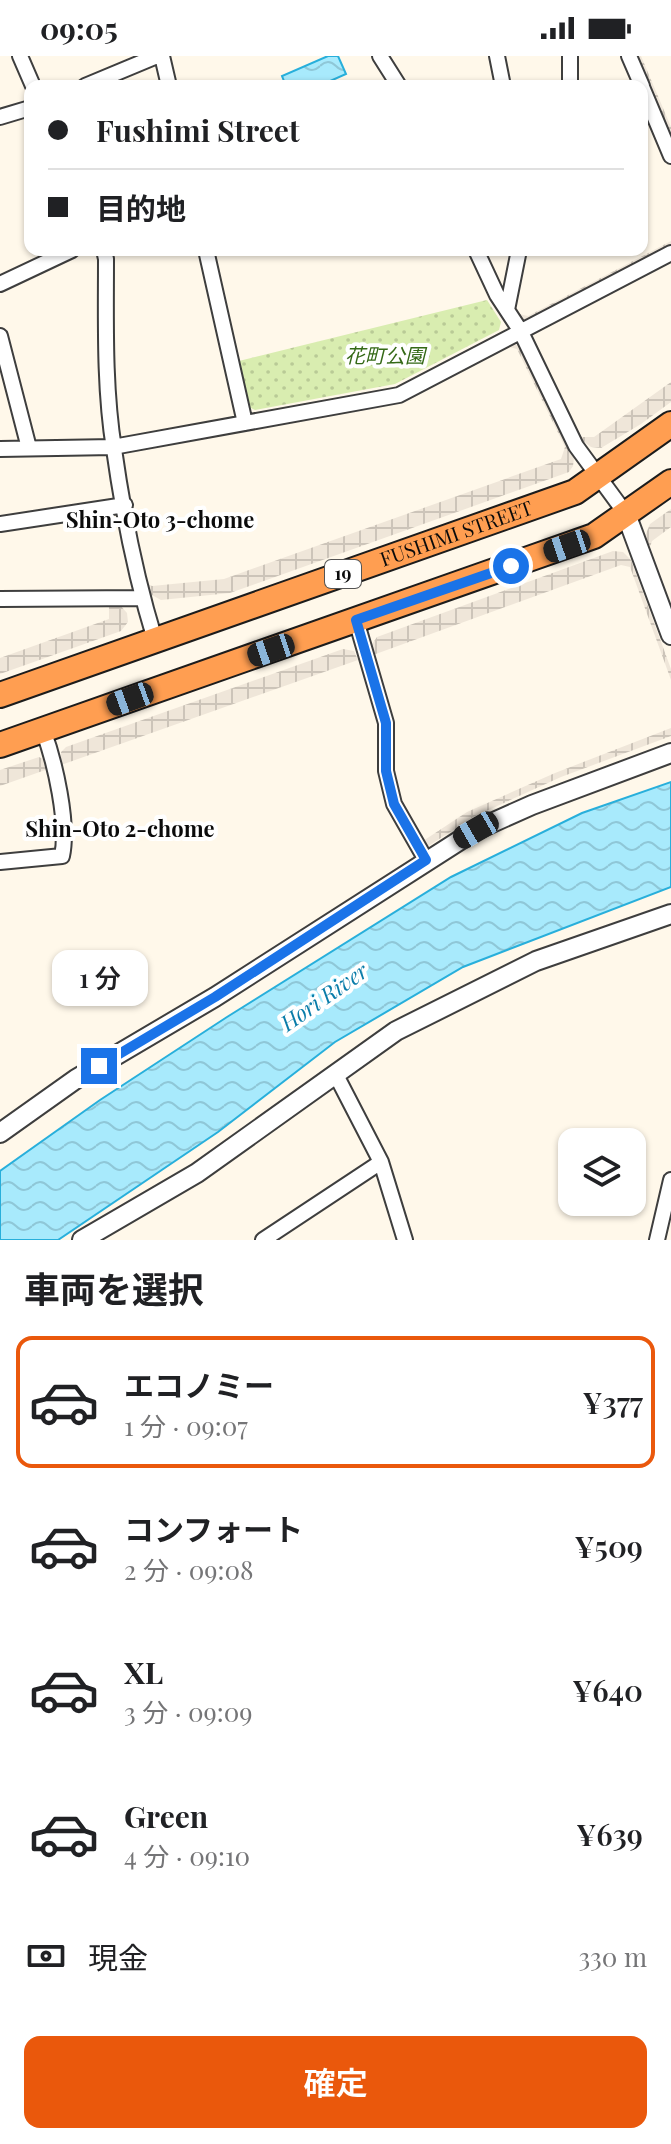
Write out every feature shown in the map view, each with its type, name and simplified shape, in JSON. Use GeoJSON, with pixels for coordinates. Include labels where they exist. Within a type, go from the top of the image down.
{"type":"FeatureCollection","features":[{"type":"Feature","properties":{"kind":"highway","name":"FUSHIMI STREET"},"geometry":{"type":"LineString","coordinates":[[0,695],[575,492],[671,424]]}},
{"type":"Feature","properties":{"kind":"highway","name":"19"},"geometry":{"type":"LineString","coordinates":[[0,745],[594,536],[671,482]]}},
{"type":"Feature","properties":{"kind":"street"},"geometry":{"type":"LineString","coordinates":[[20,56],[30,80]]}},
{"type":"Feature","properties":{"kind":"street"},"geometry":{"type":"LineString","coordinates":[[100,80],[160,56],[167,80]]}},
{"type":"Feature","properties":{"kind":"street"},"geometry":{"type":"LineString","coordinates":[[380,56],[395,80]]}},
{"type":"Feature","properties":{"kind":"street"},"geometry":{"type":"LineString","coordinates":[[497,56],[502,80]]}},
{"type":"Feature","properties":{"kind":"street"},"geometry":{"type":"LineString","coordinates":[[570,56],[570,80]]}},
{"type":"Feature","properties":{"kind":"street"},"geometry":{"type":"LineString","coordinates":[[629,56],[639,80]]}},
{"type":"Feature","properties":{"kind":"street"},"geometry":{"type":"LineString","coordinates":[[0,117],[24,110]]}},
{"type":"Feature","properties":{"kind":"street"},"geometry":{"type":"LineString","coordinates":[[648,116],[671,156]]}},
{"type":"Feature","properties":{"kind":"street"},"geometry":{"type":"LineString","coordinates":[[0,449],[113,447],[399,395],[671,253]]}},
{"type":"Feature","properties":{"kind":"street"},"geometry":{"type":"LineString","coordinates":[[0,284],[59,256]]}},
{"type":"Feature","properties":{"kind":"street"},"geometry":{"type":"LineString","coordinates":[[104,256],[113,447],[142,598],[155,640]]}},
{"type":"Feature","properties":{"kind":"street"},"geometry":{"type":"LineString","coordinates":[[207,256],[245,423]]}},
{"type":"Feature","properties":{"kind":"street"},"geometry":{"type":"LineString","coordinates":[[479,256],[520,330],[576,446],[626,514],[671,635]]}},
{"type":"Feature","properties":{"kind":"street"},"geometry":{"type":"LineString","coordinates":[[507,310],[518,256]]}},
{"type":"Feature","properties":{"kind":"street"},"geometry":{"type":"LineString","coordinates":[[0,336],[29,448]]}},
{"type":"Feature","properties":{"kind":"street"},"geometry":{"type":"LineString","coordinates":[[0,524],[125,505]]}},
{"type":"Feature","properties":{"kind":"street"},"geometry":{"type":"LineString","coordinates":[[0,599],[142,598]]}},
{"type":"Feature","properties":{"kind":"street"},"geometry":{"type":"LineString","coordinates":[[356,620],[386,723],[386,771],[394,804],[426,860]]}},
{"type":"Feature","properties":{"kind":"street"},"geometry":{"type":"LineString","coordinates":[[0,862],[62,856],[65,843],[54,761],[43,730]]}},
{"type":"Feature","properties":{"kind":"street"},"geometry":{"type":"LineString","coordinates":[[0,1133],[76,1079],[215,997],[476,830],[532,805],[671,753]]}},
{"type":"Feature","properties":{"kind":"street"},"geometry":{"type":"LineString","coordinates":[[82,1240],[197,1173],[396,1031],[536,961],[671,914]]}},
{"type":"Feature","properties":{"kind":"street"},"geometry":{"type":"LineString","coordinates":[[336,1075],[381,1162],[405,1240]]}},
{"type":"Feature","properties":{"kind":"street"},"geometry":{"type":"LineString","coordinates":[[266,1239],[381,1162]]}},
{"type":"Feature","properties":{"kind":"street"},"geometry":{"type":"LineString","coordinates":[[657,1240],[671,1180]]}},
{"type":"Feature","properties":{"kind":"green space","name":"花町公園"},"geometry":{"type":"Polygon","coordinates":[[[487,300],[501,322],[499,330],[395,384],[255,410],[249,407],[239,361],[487,300]]]}},
{"type":"Feature","properties":{"kind":"shaded area"},"geometry":{"type":"Polygon","coordinates":[[[636,56],[641,56],[671,127],[671,140],[648,80],[636,56]]]}},
{"type":"Feature","properties":{"kind":"shaded area"},"geometry":{"type":"Polygon","coordinates":[[[671,241],[671,245],[528,321],[519,314],[528,316],[642,256],[648,256],[648,253],[671,241]]]}},
{"type":"Feature","properties":{"kind":"shaded area"},"geometry":{"type":"Polygon","coordinates":[[[515,344],[520,347],[574,458],[569,472],[230,593],[161,600],[150,594],[146,583],[152,586],[224,579],[561,459],[565,447],[517,349],[509,347],[515,344]]]}},
{"type":"Feature","properties":{"kind":"shaded area"},"geometry":{"type":"Polygon","coordinates":[[[671,382],[671,402],[641,424],[601,448],[591,447],[583,441],[581,437],[594,437],[671,382]]]}},
{"type":"Feature","properties":{"kind":"shaded area"},"geometry":{"type":"Polygon","coordinates":[[[671,509],[671,527],[652,541],[649,550],[645,536],[650,524],[671,509]]]}},
{"type":"Feature","properties":{"kind":"shaded area"},"geometry":{"type":"Polygon","coordinates":[[[613,551],[623,552],[631,560],[671,669],[671,680],[630,567],[621,565],[373,655],[370,647],[377,637],[613,551]]]}},
{"type":"Feature","properties":{"kind":"shaded area"},"geometry":{"type":"Polygon","coordinates":[[[109,604],[120,605],[127,613],[128,622],[121,631],[0,674],[0,658],[109,619],[109,604]]]}},
{"type":"Feature","properties":{"kind":"shaded area"},"geometry":{"type":"Polygon","coordinates":[[[343,649],[354,651],[358,660],[61,765],[61,752],[66,747],[343,649]]]}},
{"type":"Feature","properties":{"kind":"shaded area"},"geometry":{"type":"Polygon","coordinates":[[[671,728],[671,736],[561,777],[473,817],[427,847],[423,841],[467,812],[555,773],[671,728]]]}},
{"type":"Feature","properties":{"kind":"shaded area"},"geometry":{"type":"Polygon","coordinates":[[[39,757],[49,762],[51,768],[0,786],[0,770],[39,757]]]}},
{"type":"Feature","properties":{"kind":"water"},"geometry":{"type":"Polygon","coordinates":[[[328,56],[338,56],[346,74],[332,80],[284,80],[282,76],[328,56]]]}},
{"type":"Feature","properties":{"kind":"water","name":"Hori River"},"geometry":{"type":"Polygon","coordinates":[[[671,782],[671,887],[463,967],[335,1042],[218,1132],[58,1240],[0,1240],[0,1171],[100,1100],[451,877],[582,813],[671,782]]]}},
{"type":"Feature","properties":{"kind":"district","name":"Shin-Oto 3-chome"},"geometry":{"type":"Point","coordinates":[160,520]}},
{"type":"Feature","properties":{"kind":"district","name":"Shin-Oto 2-chome"},"geometry":{"type":"Point","coordinates":[120,829]}},
{"type":"Feature","properties":{"kind":"route"},"geometry":{"type":"LineString","coordinates":[[99,1066],[215,997],[426,860],[394,804],[386,771],[386,723],[356,620],[511,566]]}}]}
